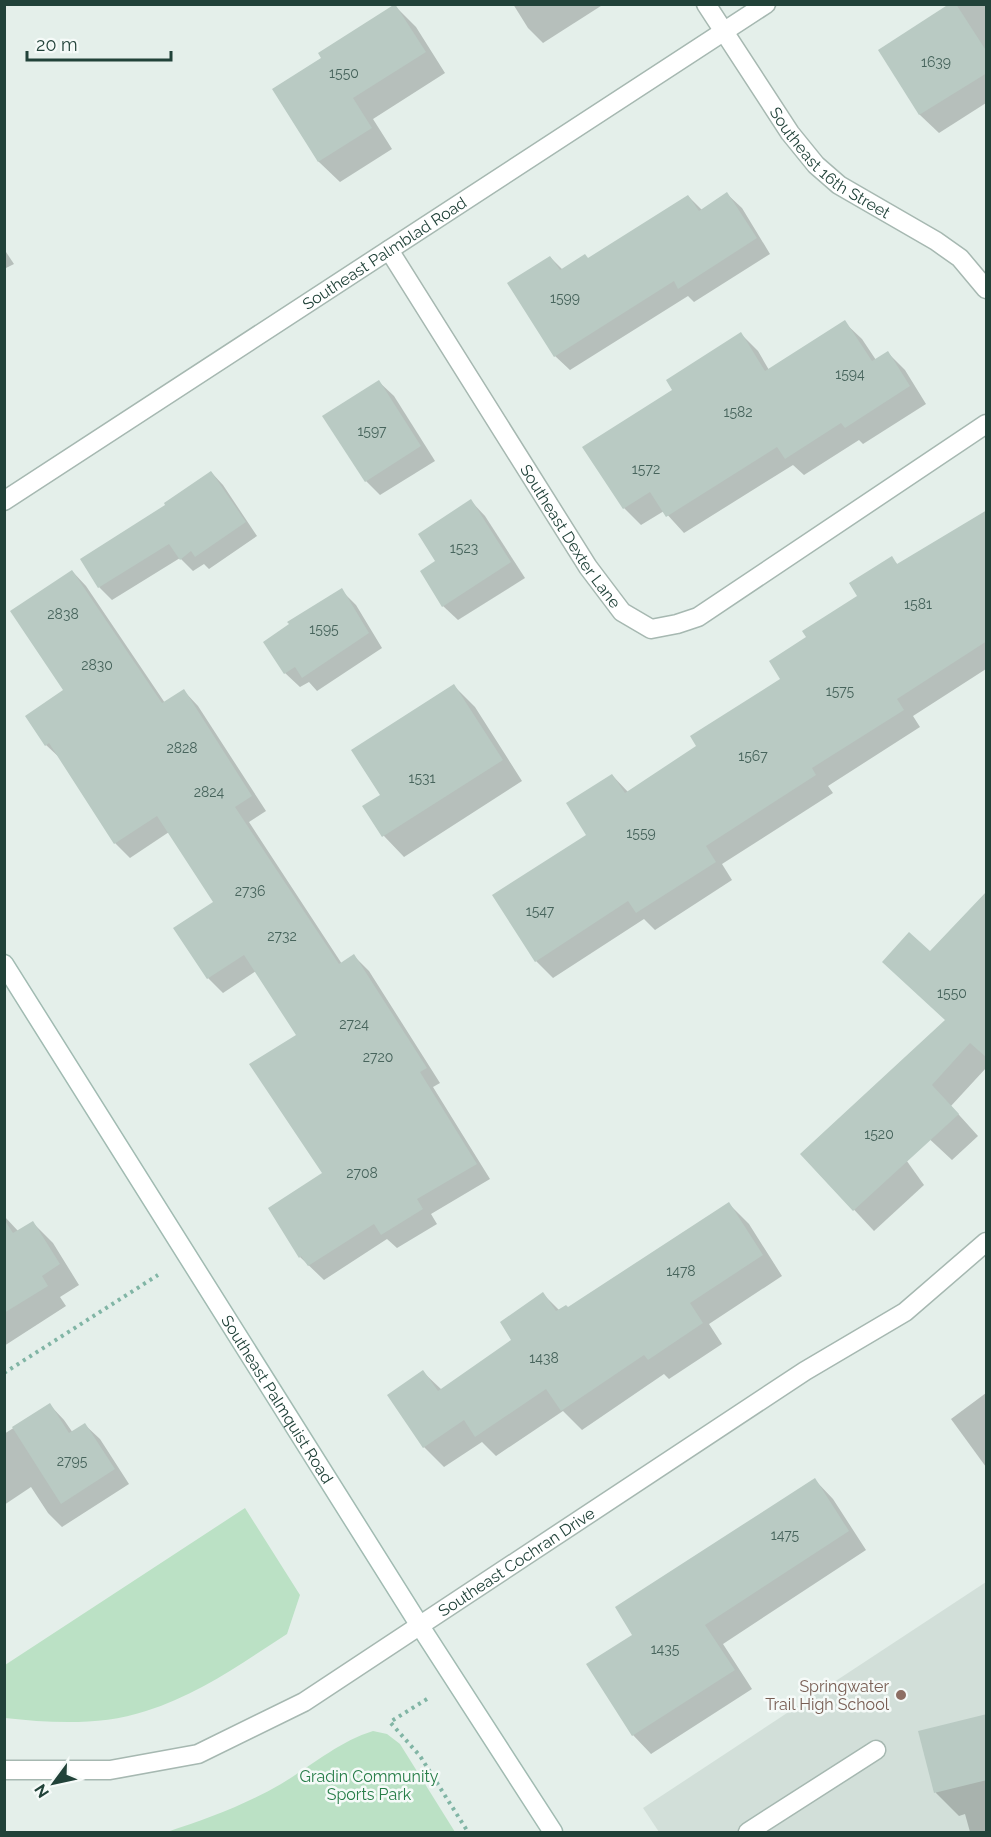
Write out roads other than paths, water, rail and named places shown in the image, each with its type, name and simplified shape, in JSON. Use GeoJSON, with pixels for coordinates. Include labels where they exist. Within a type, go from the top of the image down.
{"type":"FeatureCollection","features":[{"type":"Feature","properties":{"kind":"street","name":"Southeast 16th Street"},"geometry":{"type":"LineString","coordinates":[[706,4],[790,133],[816,165],[839,186],[936,241],[960,258],[987,289]]}},
{"type":"Feature","properties":{"kind":"street","name":"Southeast Palmblad Road"},"geometry":{"type":"LineString","coordinates":[[4,501],[766,4]]}},
{"type":"Feature","properties":{"kind":"street","name":"Southeast Dexter Lane"},"geometry":{"type":"LineString","coordinates":[[389,249],[588,567],[622,612],[651,629],[698,617],[987,424]]}},
{"type":"Feature","properties":{"kind":"street","name":"Southeast Palmquist Road"},"geometry":{"type":"LineString","coordinates":[[4,964],[420,1626],[553,1833]]}},
{"type":"Feature","properties":{"kind":"street","name":"Southeast Cochran Drive"},"geometry":{"type":"LineString","coordinates":[[4,1770],[111,1770],[198,1754],[304,1702],[805,1371],[905,1312],[987,1242]]}},
{"type":"Feature","properties":{"kind":"street"},"geometry":{"type":"LineString","coordinates":[[748,1833],[876,1750]]}},
{"type":"Feature","properties":{"kind":"place","name":"Springwater Trail High School"},"geometry":{"type":"Point","coordinates":[901,1695]}},
{"type":"Feature","properties":{"kind":"park label","name":"Gradin Community Sports Park"},"geometry":{"type":"Point","coordinates":[369,1785]}}]}
